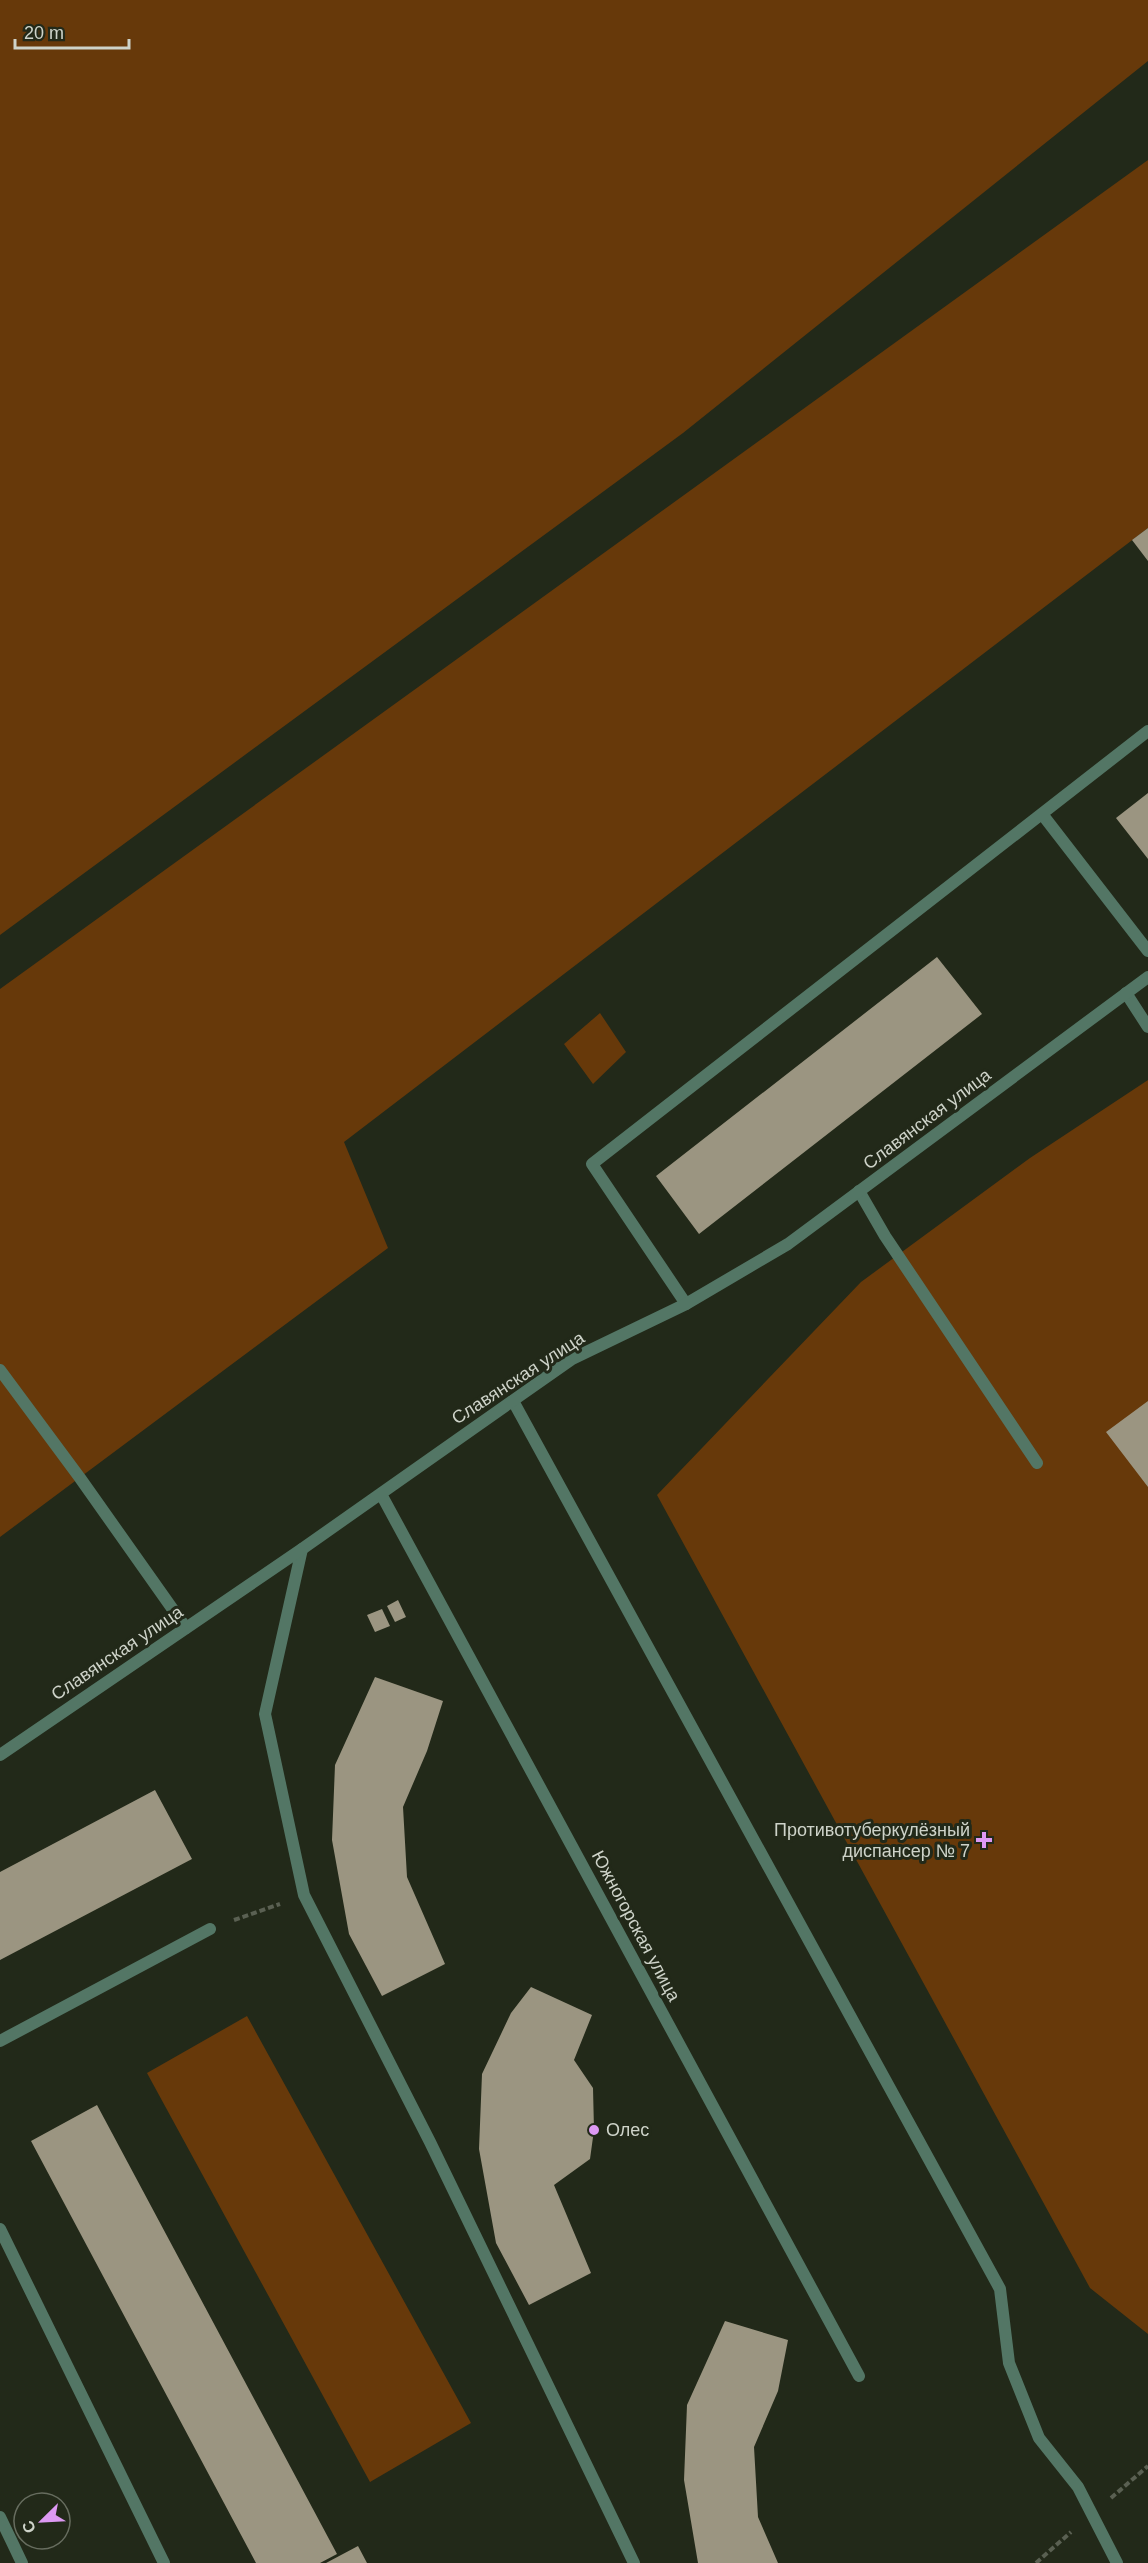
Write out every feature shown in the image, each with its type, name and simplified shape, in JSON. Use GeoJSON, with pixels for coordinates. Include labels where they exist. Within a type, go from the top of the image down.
{"type":"FeatureCollection","features":[{"type":"Feature","properties":{"kind":"street"},"geometry":{"type":"LineString","coordinates":[[686,1304],[592,1164],[1148,731]]}},
{"type":"Feature","properties":{"kind":"street"},"geometry":{"type":"LineString","coordinates":[[1042,814],[1148,951]]}},
{"type":"Feature","properties":{"kind":"street","name":"Славянская улица"},"geometry":{"type":"LineString","coordinates":[[0,1755],[302,1549],[572,1359],[686,1304],[788,1244],[1148,977]]}},
{"type":"Feature","properties":{"kind":"street"},"geometry":{"type":"LineString","coordinates":[[1126,993],[1148,1027]]}},
{"type":"Feature","properties":{"kind":"street"},"geometry":{"type":"LineString","coordinates":[[859,1191],[885,1236],[1037,1463]]}},
{"type":"Feature","properties":{"kind":"street"},"geometry":{"type":"LineString","coordinates":[[0,1370],[186,1628]]}},
{"type":"Feature","properties":{"kind":"street"},"geometry":{"type":"LineString","coordinates":[[513,1401],[1000,2289],[1009,2363],[1038,2438],[1078,2487],[1117,2563]]}},
{"type":"Feature","properties":{"kind":"street","name":"Южногорская улица"},"geometry":{"type":"LineString","coordinates":[[381,1494],[859,2376]]}},
{"type":"Feature","properties":{"kind":"street"},"geometry":{"type":"LineString","coordinates":[[302,1549],[265,1714],[304,1895],[430,2142],[634,2563]]}},
{"type":"Feature","properties":{"kind":"street"},"geometry":{"type":"LineString","coordinates":[[0,2041],[210,1929]]}},
{"type":"Feature","properties":{"kind":"street"},"geometry":{"type":"LineString","coordinates":[[0,2229],[164,2563]]}},
{"type":"Feature","properties":{"kind":"street"},"geometry":{"type":"LineString","coordinates":[[0,2517],[22,2563]]}},
{"type":"Feature","properties":{"kind":"path"},"geometry":{"type":"LineString","coordinates":[[210,1929],[304,1895]]}},
{"type":"Feature","properties":{"kind":"shaded area"},"geometry":{"type":"Polygon","coordinates":[[[0,0],[1148,0],[1148,61],[683,433],[0,935],[0,0]]]}},
{"type":"Feature","properties":{"kind":"shaded area"},"geometry":{"type":"Polygon","coordinates":[[[1148,160],[1148,528],[344,1142],[388,1248],[0,1537],[0,989],[1148,160]]]}},
{"type":"Feature","properties":{"kind":"shaded area"},"geometry":{"type":"Polygon","coordinates":[[[600,1013],[626,1052],[593,1084],[564,1044],[600,1013]]]}},
{"type":"Feature","properties":{"kind":"shaded area","name":"Противотуберкулёзный диспансер № 7"},"geometry":{"type":"Polygon","coordinates":[[[1148,1080],[1148,2334],[1090,2288],[657,1495],[861,1282],[1030,1158],[1148,1080]]]}},
{"type":"Feature","properties":{"kind":"shaded area"},"geometry":{"type":"Polygon","coordinates":[[[247,2016],[471,2423],[370,2482],[147,2073],[247,2016]]]}},
{"type":"Feature","properties":{"kind":"building"},"geometry":{"type":"Polygon","coordinates":[[[1148,528],[1148,561],[1132,540],[1148,528]]]}},
{"type":"Feature","properties":{"kind":"building"},"geometry":{"type":"Polygon","coordinates":[[[1148,793],[1148,859],[1116,818],[1148,793]]]}},
{"type":"Feature","properties":{"kind":"building"},"geometry":{"type":"Polygon","coordinates":[[[937,957],[982,1014],[699,1234],[656,1176],[937,957]]]}},
{"type":"Feature","properties":{"kind":"building"},"geometry":{"type":"Polygon","coordinates":[[[1148,1401],[1148,1487],[1106,1432],[1148,1401]]]}},
{"type":"Feature","properties":{"kind":"building"},"geometry":{"type":"Polygon","coordinates":[[[398,1600],[406,1617],[395,1622],[387,1606],[398,1600]]]}},
{"type":"Feature","properties":{"kind":"building"},"geometry":{"type":"Polygon","coordinates":[[[382,1609],[390,1626],[375,1632],[367,1615],[382,1609]]]}},
{"type":"Feature","properties":{"kind":"building"},"geometry":{"type":"Polygon","coordinates":[[[375,1677],[443,1701],[427,1751],[403,1807],[407,1877],[445,1964],[382,1996],[349,1934],[332,1840],[335,1765],[375,1677]]]}},
{"type":"Feature","properties":{"kind":"building"},"geometry":{"type":"Polygon","coordinates":[[[155,1790],[192,1859],[0,1960],[0,1872],[155,1790]]]}},
{"type":"Feature","properties":{"kind":"building"},"geometry":{"type":"Polygon","coordinates":[[[531,1987],[592,2015],[574,2060],[593,2088],[594,2130],[590,2159],[554,2185],[591,2273],[529,2305],[496,2243],[479,2149],[482,2074],[511,2013],[531,1987]]]}},
{"type":"Feature","properties":{"kind":"building"},"geometry":{"type":"Polygon","coordinates":[[[97,2105],[337,2554],[320,2563],[256,2563],[31,2141],[97,2105]]]}},
{"type":"Feature","properties":{"kind":"building"},"geometry":{"type":"Polygon","coordinates":[[[725,2321],[788,2340],[778,2391],[754,2447],[758,2517],[778,2563],[698,2563],[684,2480],[687,2405],[725,2321]]]}},
{"type":"Feature","properties":{"kind":"building"},"geometry":{"type":"Polygon","coordinates":[[[358,2546],[367,2563],[326,2563],[358,2546]]]}},
{"type":"Feature","properties":{"kind":"place","name":"Противотуберкулёзный диспансер № 7"},"geometry":{"type":"Point","coordinates":[984,1840]}},
{"type":"Feature","properties":{"kind":"place","name":"Олес"},"geometry":{"type":"Point","coordinates":[594,2130]}}]}
